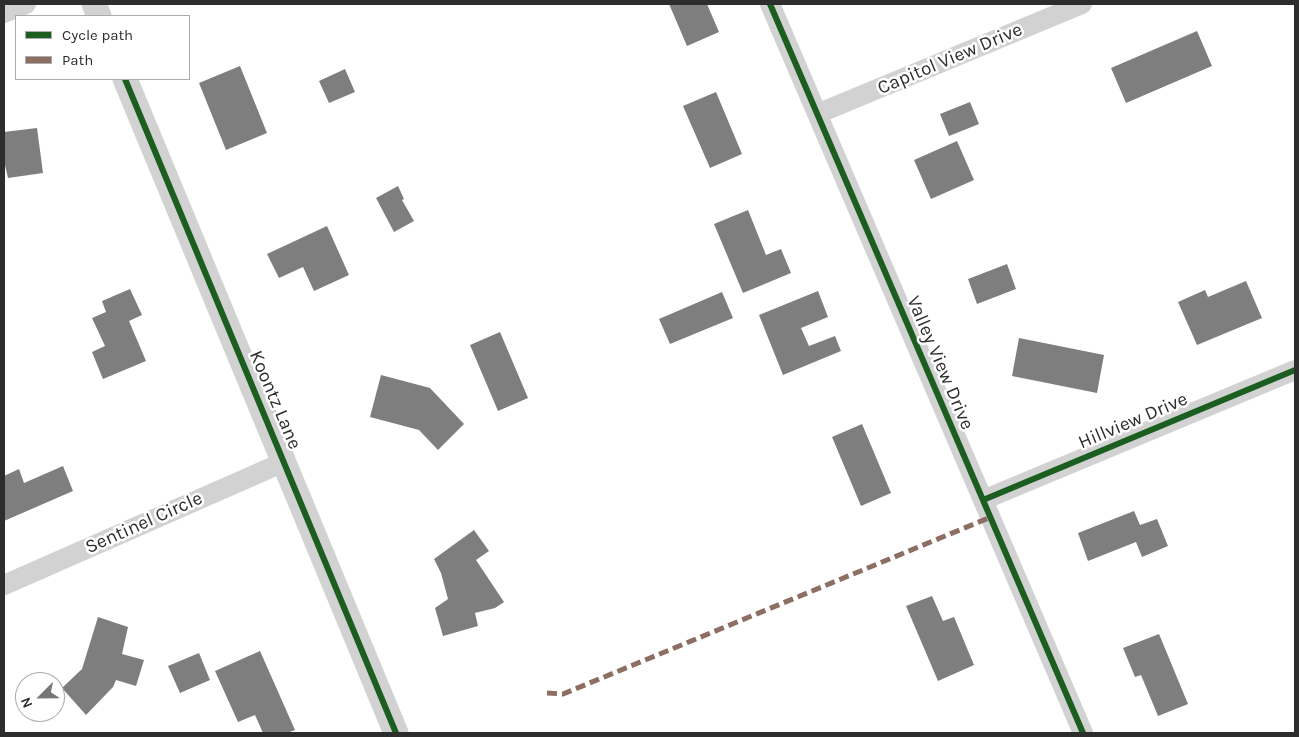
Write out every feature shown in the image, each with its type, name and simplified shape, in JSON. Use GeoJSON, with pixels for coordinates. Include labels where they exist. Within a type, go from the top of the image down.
{"type":"FeatureCollection","features":[{"type":"Feature","properties":{"kind":"street"},"geometry":{"type":"LineString","coordinates":[[4,13],[26,4]]}},
{"type":"Feature","properties":{"kind":"street","name":"Valley View Drive"},"geometry":{"type":"LineString","coordinates":[[770,4],[1083,733]]}},
{"type":"Feature","properties":{"kind":"street","name":"Capitol View Drive"},"geometry":{"type":"LineString","coordinates":[[817,114],[1082,4]]}},
{"type":"Feature","properties":{"kind":"street","name":"Koontz Lane"},"geometry":{"type":"LineString","coordinates":[[125,80],[396,733]]}},
{"type":"Feature","properties":{"kind":"street","name":"Hillview Drive"},"geometry":{"type":"LineString","coordinates":[[983,500],[1295,370]]}},
{"type":"Feature","properties":{"kind":"street","name":"Sentinel Circle"},"geometry":{"type":"LineString","coordinates":[[4,585],[284,462]]}},
{"type":"Feature","properties":{"kind":"building"},"geometry":{"type":"Polygon","coordinates":[[[669,4],[707,4],[719,32],[687,46],[669,4]]]}},
{"type":"Feature","properties":{"kind":"building"},"geometry":{"type":"Polygon","coordinates":[[[1197,31],[1212,66],[1126,103],[1111,68],[1197,31]]]}},
{"type":"Feature","properties":{"kind":"building"},"geometry":{"type":"Polygon","coordinates":[[[240,66],[267,133],[226,150],[199,83],[240,66]]]}},
{"type":"Feature","properties":{"kind":"building"},"geometry":{"type":"Polygon","coordinates":[[[345,69],[355,92],[329,103],[319,81],[345,69]]]}},
{"type":"Feature","properties":{"kind":"building"},"geometry":{"type":"Polygon","coordinates":[[[716,92],[742,154],[710,168],[683,106],[716,92]]]}},
{"type":"Feature","properties":{"kind":"building"},"geometry":{"type":"Polygon","coordinates":[[[970,102],[979,124],[949,136],[940,114],[970,102]]]}},
{"type":"Feature","properties":{"kind":"building"},"geometry":{"type":"Polygon","coordinates":[[[37,128],[43,173],[8,178],[4,161],[4,132],[37,128]]]}},
{"type":"Feature","properties":{"kind":"building"},"geometry":{"type":"Polygon","coordinates":[[[957,141],[974,180],[931,199],[914,160],[957,141]]]}},
{"type":"Feature","properties":{"kind":"building"},"geometry":{"type":"Polygon","coordinates":[[[398,186],[404,199],[402,200],[414,221],[394,232],[376,198],[398,186]]]}},
{"type":"Feature","properties":{"kind":"building"},"geometry":{"type":"Polygon","coordinates":[[[748,210],[766,255],[781,249],[791,273],[743,293],[714,224],[748,210]]]}},
{"type":"Feature","properties":{"kind":"building"},"geometry":{"type":"Polygon","coordinates":[[[327,226],[349,275],[314,291],[303,267],[279,278],[267,254],[327,226]]]}},
{"type":"Feature","properties":{"kind":"building"},"geometry":{"type":"Polygon","coordinates":[[[1007,264],[1016,289],[977,304],[968,279],[1007,264]]]}},
{"type":"Feature","properties":{"kind":"building"},"geometry":{"type":"Polygon","coordinates":[[[1246,281],[1262,318],[1197,345],[1178,302],[1205,290],[1208,297],[1246,281]]]}},
{"type":"Feature","properties":{"kind":"building"},"geometry":{"type":"Polygon","coordinates":[[[130,289],[142,315],[129,321],[146,361],[103,379],[92,352],[105,346],[92,318],[106,312],[102,301],[130,289]]]}},
{"type":"Feature","properties":{"kind":"building"},"geometry":{"type":"Polygon","coordinates":[[[818,291],[828,317],[801,328],[809,346],[835,336],[841,351],[783,375],[759,315],[818,291]]]}},
{"type":"Feature","properties":{"kind":"building"},"geometry":{"type":"Polygon","coordinates":[[[722,292],[733,318],[670,344],[659,319],[722,292]]]}},
{"type":"Feature","properties":{"kind":"building"},"geometry":{"type":"Polygon","coordinates":[[[500,332],[528,398],[498,411],[470,345],[500,332]]]}},
{"type":"Feature","properties":{"kind":"building"},"geometry":{"type":"Polygon","coordinates":[[[1019,338],[1104,355],[1097,393],[1012,376],[1019,338]]]}},
{"type":"Feature","properties":{"kind":"building"},"geometry":{"type":"Polygon","coordinates":[[[381,375],[430,388],[464,424],[438,450],[419,430],[370,417],[381,375]]]}},
{"type":"Feature","properties":{"kind":"building"},"geometry":{"type":"Polygon","coordinates":[[[862,424],[891,493],[861,506],[832,437],[862,424]]]}},
{"type":"Feature","properties":{"kind":"building"},"geometry":{"type":"Polygon","coordinates":[[[63,466],[73,491],[4,521],[4,476],[19,469],[24,483],[63,466]]]}},
{"type":"Feature","properties":{"kind":"building"},"geometry":{"type":"Polygon","coordinates":[[[1134,511],[1140,525],[1157,519],[1168,546],[1142,557],[1136,542],[1088,561],[1078,533],[1134,511]]]}},
{"type":"Feature","properties":{"kind":"building"},"geometry":{"type":"Polygon","coordinates":[[[474,530],[489,551],[476,560],[504,602],[495,608],[475,613],[478,626],[443,636],[435,608],[448,599],[441,573],[434,559],[474,530]]]}},
{"type":"Feature","properties":{"kind":"building"},"geometry":{"type":"Polygon","coordinates":[[[932,596],[943,621],[954,617],[974,665],[938,681],[906,606],[932,596]]]}},
{"type":"Feature","properties":{"kind":"building"},"geometry":{"type":"Polygon","coordinates":[[[98,617],[128,627],[122,654],[144,660],[136,686],[116,680],[113,687],[86,715],[65,691],[65,685],[82,669],[98,617]]]}},
{"type":"Feature","properties":{"kind":"building"},"geometry":{"type":"Polygon","coordinates":[[[1159,634],[1188,704],[1158,716],[1141,675],[1135,677],[1123,648],[1159,634]]]}},
{"type":"Feature","properties":{"kind":"building"},"geometry":{"type":"Polygon","coordinates":[[[260,651],[295,730],[287,733],[263,733],[255,715],[238,722],[215,671],[260,651]]]}},
{"type":"Feature","properties":{"kind":"building"},"geometry":{"type":"Polygon","coordinates":[[[199,653],[210,680],[180,693],[168,666],[199,653]]]}},
{"type":"Feature","properties":{"kind":"marked path"},"geometry":{"type":"LineString","coordinates":[[547,693],[563,694],[991,517]]}},
{"type":"Feature","properties":{"kind":"cycle path"},"geometry":{"type":"LineString","coordinates":[[770,4],[1083,733]]}},
{"type":"Feature","properties":{"kind":"cycle path"},"geometry":{"type":"LineString","coordinates":[[125,80],[396,733]]}},
{"type":"Feature","properties":{"kind":"cycle path"},"geometry":{"type":"LineString","coordinates":[[983,500],[1295,370]]}}]}
